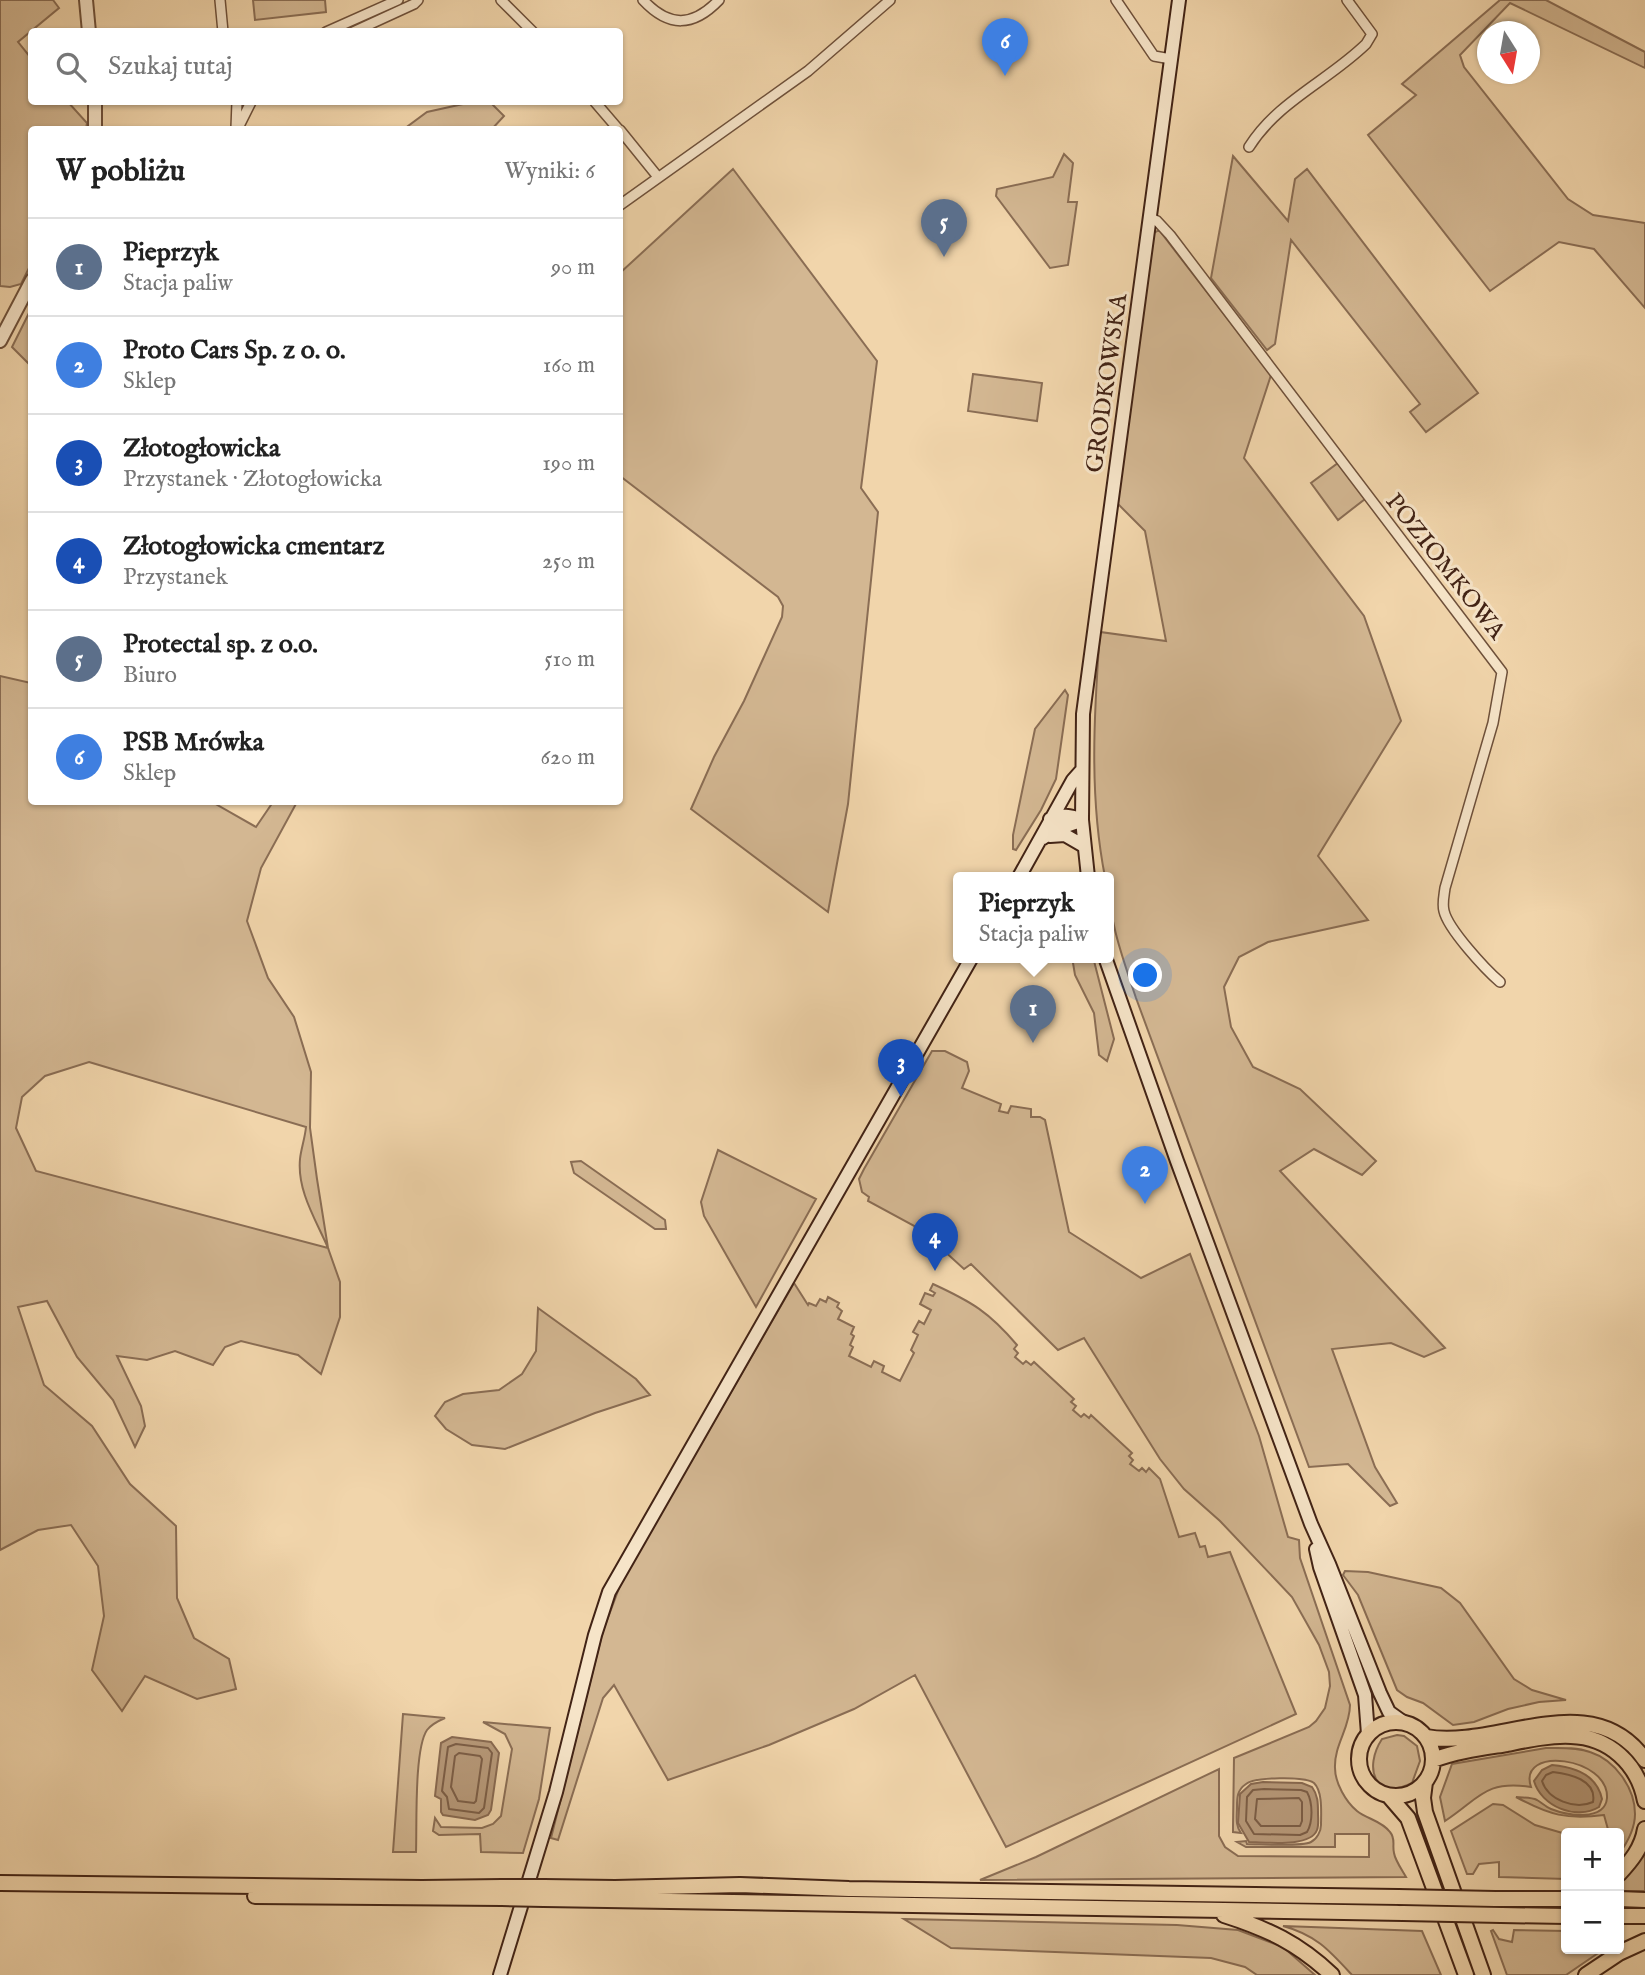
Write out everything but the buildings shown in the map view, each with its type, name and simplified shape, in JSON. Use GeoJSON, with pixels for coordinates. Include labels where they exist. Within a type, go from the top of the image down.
{"type":"FeatureCollection","features":[{"type":"Feature","properties":{"kind":"main road"},"geometry":{"type":"LineString","coordinates":[[86,0],[89,28]]}},
{"type":"Feature","properties":{"kind":"main road","name":"GRODKOWSKA"},"geometry":{"type":"LineString","coordinates":[[1087,872],[1081,771],[1084,701],[1179,0]]}},
{"type":"Feature","properties":{"kind":"main road"},"geometry":{"type":"LineString","coordinates":[[95,105],[95,126]]}},
{"type":"Feature","properties":{"kind":"main road"},"geometry":{"type":"LineString","coordinates":[[0,341],[28,288]]}},
{"type":"Feature","properties":{"kind":"main road"},"geometry":{"type":"LineString","coordinates":[[1022,872],[1041,841],[1050,819],[1081,771]]}},
{"type":"Feature","properties":{"kind":"main road"},"geometry":{"type":"LineString","coordinates":[[1050,819],[1059,815],[1070,815],[1082,820]]}},
{"type":"Feature","properties":{"kind":"main road"},"geometry":{"type":"LineString","coordinates":[[1041,841],[1050,832],[1082,820]]}},
{"type":"Feature","properties":{"kind":"main road"},"geometry":{"type":"LineString","coordinates":[[1041,841],[1055,835],[1065,835],[1084,846]]}},
{"type":"Feature","properties":{"kind":"main road"},"geometry":{"type":"LineString","coordinates":[[500,1975],[556,1792],[595,1635],[610,1592],[969,963]]}},
{"type":"Feature","properties":{"kind":"main road"},"geometry":{"type":"LineString","coordinates":[[1107,963],[1181,1174],[1311,1524],[1380,1693],[1389,1712],[1412,1725],[1426,1737],[1431,1748],[1431,1772],[1425,1782],[1409,1794],[1389,1796]]}},
{"type":"Feature","properties":{"kind":"main road"},"geometry":{"type":"LineString","coordinates":[[1311,1524],[1320,1567],[1365,1695],[1368,1734]]}},
{"type":"Feature","properties":{"kind":"main road"},"geometry":{"type":"LineString","coordinates":[[1403,1722],[1378,1726],[1368,1734],[1359,1754],[1362,1776],[1369,1786],[1389,1796],[1408,1818],[1466,1975]]}},
{"type":"Feature","properties":{"kind":"main road"},"geometry":{"type":"LineString","coordinates":[[1426,1737],[1448,1739],[1573,1722],[1600,1727],[1621,1736],[1637,1749],[1645,1760]]}},
{"type":"Feature","properties":{"kind":"main road"},"geometry":{"type":"LineString","coordinates":[[1433,1760],[1450,1753],[1572,1736],[1597,1741],[1618,1752],[1632,1767],[1643,1788],[1645,1801]]}},
{"type":"Feature","properties":{"kind":"main road"},"geometry":{"type":"LineString","coordinates":[[1425,1782],[1423,1798],[1428,1823],[1483,1975]]}},
{"type":"Feature","properties":{"kind":"main road"},"geometry":{"type":"LineString","coordinates":[[1624,1869],[1634,1858],[1645,1829]]}},
{"type":"Feature","properties":{"kind":"main road"},"geometry":{"type":"LineString","coordinates":[[0,1883],[422,1888],[502,1892]]}},
{"type":"Feature","properties":{"kind":"main road"},"geometry":{"type":"LineString","coordinates":[[544,1893],[740,1885],[849,1889],[1561,1898]]}},
{"type":"Feature","properties":{"kind":"main road"},"geometry":{"type":"LineString","coordinates":[[0,1892],[502,1892],[1212,1911],[1561,1916]]}},
{"type":"Feature","properties":{"kind":"main road"},"geometry":{"type":"LineString","coordinates":[[1624,1899],[1645,1900]]}},
{"type":"Feature","properties":{"kind":"main road"},"geometry":{"type":"LineString","coordinates":[[1212,1911],[1265,1928],[1301,1949],[1332,1975]]}},
{"type":"Feature","properties":{"kind":"main road"},"geometry":{"type":"LineString","coordinates":[[1624,1916],[1645,1916]]}},
{"type":"Feature","properties":{"kind":"main road"},"geometry":{"type":"LineString","coordinates":[[1586,1975],[1619,1953],[1645,1941]]}},
{"type":"Feature","properties":{"kind":"street"},"geometry":{"type":"LineString","coordinates":[[220,0],[223,28]]}},
{"type":"Feature","properties":{"kind":"street"},"geometry":{"type":"LineString","coordinates":[[335,28],[398,0]]}},
{"type":"Feature","properties":{"kind":"street"},"geometry":{"type":"LineString","coordinates":[[361,28],[418,0]]}},
{"type":"Feature","properties":{"kind":"street"},"geometry":{"type":"LineString","coordinates":[[501,0],[529,28]]}},
{"type":"Feature","properties":{"kind":"street"},"geometry":{"type":"LineString","coordinates":[[643,0],[661,16],[682,21],[701,15],[719,0]]}},
{"type":"Feature","properties":{"kind":"street"},"geometry":{"type":"LineString","coordinates":[[623,203],[808,71],[890,0]]}},
{"type":"Feature","properties":{"kind":"street"},"geometry":{"type":"LineString","coordinates":[[1116,0],[1154,56],[1171,59]]}},
{"type":"Feature","properties":{"kind":"street"},"geometry":{"type":"LineString","coordinates":[[1249,147],[1280,110],[1366,44],[1372,34],[1347,0]]}},
{"type":"Feature","properties":{"kind":"street"},"geometry":{"type":"LineString","coordinates":[[237,105],[237,126]]}},
{"type":"Feature","properties":{"kind":"street"},"geometry":{"type":"LineString","coordinates":[[239,126],[250,105]]}},
{"type":"Feature","properties":{"kind":"street"},"geometry":{"type":"LineString","coordinates":[[598,105],[616,126]]}},
{"type":"Feature","properties":{"kind":"street"},"geometry":{"type":"LineString","coordinates":[[623,135],[657,177]]}},
{"type":"Feature","properties":{"kind":"street","name":"POZIOMKOWA"},"geometry":{"type":"LineString","coordinates":[[1150,218],[1157,221],[1170,235],[1502,672],[1493,723],[1445,888],[1443,907],[1447,919],[1469,949],[1500,982]]}},
{"type":"Feature","properties":{"kind":"shaded area"},"geometry":{"type":"Polygon","coordinates":[[[0,0],[53,0],[59,8],[35,28],[28,28],[28,34],[18,42],[28,54],[28,105],[71,105],[87,123],[86,126],[28,126],[28,270],[21,284],[0,286],[0,0]]]}},
{"type":"Feature","properties":{"kind":"shaded area"},"geometry":{"type":"Polygon","coordinates":[[[253,0],[325,0],[326,12],[255,20],[253,0]]]}},
{"type":"Feature","properties":{"kind":"shaded area"},"geometry":{"type":"Polygon","coordinates":[[[1500,0],[1546,0],[1645,52],[1645,68],[1510,3],[1493,21],[1477,21],[1477,37],[1460,55],[1464,67],[1568,199],[1593,215],[1645,223],[1645,308],[1594,249],[1559,242],[1490,291],[1368,135],[1416,95],[1402,84],[1500,0]]]}},
{"type":"Feature","properties":{"kind":"shaded area"},"geometry":{"type":"Polygon","coordinates":[[[458,105],[493,105],[504,116],[495,126],[408,126],[427,112],[458,105]]]}},
{"type":"Feature","properties":{"kind":"shaded area"},"geometry":{"type":"Polygon","coordinates":[[[1064,154],[1073,163],[1068,202],[1077,202],[1068,265],[1050,268],[996,196],[997,189],[1053,177],[1064,154]]]}},
{"type":"Feature","properties":{"kind":"shaded area"},"geometry":{"type":"Polygon","coordinates":[[[1233,156],[1288,221],[1295,179],[1307,169],[1478,393],[1426,432],[1410,412],[1420,404],[1291,240],[1275,344],[1267,350],[1211,278],[1233,156]]]}},
{"type":"Feature","properties":{"kind":"shaded area"},"geometry":{"type":"Polygon","coordinates":[[[733,169],[877,361],[861,488],[878,512],[848,804],[828,912],[691,809],[714,757],[744,701],[782,617],[783,606],[778,597],[623,478],[623,270],[733,169]]]}},
{"type":"Feature","properties":{"kind":"shaded area"},"geometry":{"type":"Polygon","coordinates":[[[1159,230],[1271,375],[1244,458],[1364,616],[1401,721],[1318,856],[1368,920],[1268,942],[1239,957],[1224,987],[1231,1027],[1253,1067],[1300,1089],[1376,1161],[1362,1175],[1314,1149],[1280,1171],[1445,1348],[1424,1357],[1391,1343],[1332,1349],[1375,1467],[1397,1503],[1390,1506],[1348,1464],[1309,1467],[1136,998],[1114,924],[1114,872],[1104,872],[1095,785],[1100,632],[1166,641],[1145,531],[1117,503],[1154,233],[1159,230]]]}},
{"type":"Feature","properties":{"kind":"shaded area"},"geometry":{"type":"Polygon","coordinates":[[[28,315],[28,363],[12,347],[28,315]]]}},
{"type":"Feature","properties":{"kind":"shaded area"},"geometry":{"type":"Polygon","coordinates":[[[973,374],[1042,383],[1037,421],[968,411],[973,374]]]}},
{"type":"Feature","properties":{"kind":"shaded area"},"geometry":{"type":"Polygon","coordinates":[[[1338,463],[1365,499],[1338,520],[1311,483],[1338,463]]]}},
{"type":"Feature","properties":{"kind":"shaded area"},"geometry":{"type":"Polygon","coordinates":[[[0,676],[28,682],[28,805],[217,805],[256,827],[271,805],[295,805],[261,868],[247,921],[268,978],[294,1017],[311,1072],[310,1128],[317,1179],[328,1248],[340,1282],[340,1317],[321,1374],[298,1355],[241,1341],[225,1347],[213,1365],[175,1351],[147,1360],[117,1356],[141,1406],[145,1426],[135,1447],[113,1400],[77,1357],[47,1301],[18,1307],[44,1385],[92,1426],[130,1484],[176,1526],[177,1598],[194,1638],[229,1659],[236,1689],[197,1699],[145,1676],[122,1711],[92,1670],[104,1616],[98,1566],[71,1525],[38,1530],[0,1550],[0,676]],[[89,1062],[45,1076],[22,1097],[16,1128],[36,1171],[328,1248],[308,1205],[301,1182],[300,1159],[306,1127],[89,1062]]]}},
{"type":"Feature","properties":{"kind":"shaded area"},"geometry":{"type":"Polygon","coordinates":[[[1065,690],[1068,695],[1056,779],[1041,810],[1016,850],[1013,849],[1013,835],[1035,729],[1065,690]]]}},
{"type":"Feature","properties":{"kind":"shaded area"},"geometry":{"type":"Polygon","coordinates":[[[1073,963],[1095,963],[1114,1039],[1107,1061],[1099,1055],[1094,1013],[1075,975],[1073,963]]]}},
{"type":"Feature","properties":{"kind":"shaded area"},"geometry":{"type":"Polygon","coordinates":[[[932,1051],[945,1051],[967,1062],[969,1071],[962,1088],[1001,1104],[999,1111],[1008,1113],[1011,1106],[1031,1109],[1031,1117],[1045,1120],[1069,1232],[1141,1278],[1190,1254],[1259,1436],[1288,1537],[1299,1540],[1300,1558],[1350,1705],[1348,1721],[1335,1760],[1337,1780],[1353,1807],[1390,1832],[1395,1856],[1406,1877],[980,1880],[1036,1857],[1219,1769],[1219,1836],[1225,1847],[1238,1856],[1369,1857],[1369,1834],[1335,1834],[1335,1847],[1246,1847],[1237,1842],[1306,1844],[1315,1839],[1320,1830],[1320,1797],[1314,1783],[1280,1778],[1251,1782],[1241,1789],[1237,1797],[1237,1818],[1241,1833],[1233,1832],[1234,1758],[1309,1727],[1325,1708],[1330,1686],[1329,1672],[1319,1645],[1292,1597],[1220,1521],[1184,1489],[1160,1459],[1084,1338],[1058,1350],[971,1264],[964,1269],[920,1229],[868,1201],[869,1197],[862,1192],[859,1179],[932,1051]]]}},
{"type":"Feature","properties":{"kind":"shaded area"},"geometry":{"type":"Polygon","coordinates":[[[718,1150],[816,1199],[756,1307],[704,1216],[701,1202],[718,1150]]]}},
{"type":"Feature","properties":{"kind":"shaded area"},"geometry":{"type":"Polygon","coordinates":[[[581,1161],[665,1220],[666,1229],[655,1229],[574,1173],[571,1162],[581,1161]]]}},
{"type":"Feature","properties":{"kind":"shaded area"},"geometry":{"type":"Polygon","coordinates":[[[794,1283],[808,1305],[809,1303],[816,1306],[820,1299],[826,1302],[828,1297],[839,1303],[837,1307],[842,1311],[838,1319],[854,1327],[850,1345],[853,1347],[849,1356],[871,1367],[874,1361],[884,1366],[882,1372],[900,1381],[914,1353],[911,1350],[918,1335],[913,1332],[919,1321],[924,1324],[931,1310],[920,1304],[925,1293],[933,1296],[935,1293],[930,1290],[933,1284],[969,1303],[998,1324],[1017,1345],[1014,1349],[1018,1353],[1015,1357],[1023,1364],[1026,1361],[1031,1365],[1034,1362],[1074,1399],[1071,1402],[1076,1406],[1073,1410],[1081,1417],[1084,1414],[1089,1418],[1091,1415],[1132,1453],[1129,1456],[1133,1460],[1130,1464],[1139,1471],[1142,1468],[1146,1472],[1149,1468],[1160,1479],[1179,1537],[1195,1533],[1200,1547],[1205,1546],[1208,1557],[1230,1552],[1296,1714],[1006,1847],[915,1675],[854,1709],[769,1745],[668,1780],[614,1685],[603,1698],[558,1840],[551,1838],[603,1631],[621,1583],[794,1283]]]}},
{"type":"Feature","properties":{"kind":"shaded area"},"geometry":{"type":"Polygon","coordinates":[[[538,1308],[636,1379],[650,1395],[595,1413],[505,1449],[472,1445],[446,1429],[435,1416],[445,1402],[463,1394],[499,1390],[522,1374],[536,1351],[538,1308]]]}},
{"type":"Feature","properties":{"kind":"shaded area"},"geometry":{"type":"Polygon","coordinates":[[[1345,1571],[1368,1572],[1441,1588],[1460,1603],[1514,1679],[1532,1690],[1566,1700],[1539,1702],[1508,1709],[1474,1722],[1453,1725],[1423,1703],[1397,1690],[1358,1595],[1343,1575],[1345,1571]]]}},
{"type":"Feature","properties":{"kind":"shaded area"},"geometry":{"type":"Polygon","coordinates":[[[403,1714],[445,1718],[427,1730],[420,1753],[416,1852],[393,1852],[403,1714]]]}},
{"type":"Feature","properties":{"kind":"shaded area"},"geometry":{"type":"Polygon","coordinates":[[[483,1722],[550,1728],[539,1799],[523,1853],[481,1852],[480,1834],[439,1835],[433,1831],[435,1818],[441,1827],[482,1828],[493,1824],[501,1816],[512,1749],[505,1734],[483,1722]]]}},
{"type":"Feature","properties":{"kind":"shaded area"},"geometry":{"type":"Polygon","coordinates":[[[1404,1736],[1417,1746],[1420,1761],[1412,1783],[1399,1788],[1389,1788],[1376,1779],[1373,1761],[1382,1739],[1404,1736]]]}},
{"type":"Feature","properties":{"kind":"shaded area"},"geometry":{"type":"Polygon","coordinates":[[[1546,1748],[1590,1752],[1608,1761],[1627,1785],[1635,1814],[1630,1836],[1624,1846],[1624,1828],[1608,1828],[1604,1815],[1579,1817],[1558,1815],[1516,1797],[1535,1799],[1551,1809],[1566,1813],[1584,1815],[1600,1811],[1607,1798],[1604,1784],[1594,1773],[1580,1765],[1564,1761],[1549,1761],[1537,1765],[1530,1774],[1531,1787],[1503,1786],[1493,1789],[1475,1798],[1445,1821],[1440,1797],[1452,1764],[1546,1748]]]}},
{"type":"Feature","properties":{"kind":"shaded area"},"geometry":{"type":"Polygon","coordinates":[[[1493,1804],[1503,1805],[1535,1825],[1561,1833],[1561,1879],[1499,1877],[1499,1862],[1479,1864],[1473,1874],[1467,1874],[1451,1831],[1493,1804]]]}},
{"type":"Feature","properties":{"kind":"shaded area"},"geometry":{"type":"Polygon","coordinates":[[[1645,1850],[1645,1891],[1624,1891],[1624,1877],[1645,1850]]]}},
{"type":"Feature","properties":{"kind":"shaded area"},"geometry":{"type":"Polygon","coordinates":[[[904,1919],[1177,1925],[1238,1930],[1283,1947],[1315,1975],[1257,1975],[1245,1967],[1211,1958],[951,1948],[904,1919]]]}},
{"type":"Feature","properties":{"kind":"shaded area"},"geometry":{"type":"Polygon","coordinates":[[[1283,1926],[1422,1931],[1441,1975],[1352,1975],[1321,1945],[1304,1934],[1283,1926]]]}},
{"type":"Feature","properties":{"kind":"shaded area"},"geometry":{"type":"Polygon","coordinates":[[[1493,1930],[1499,1939],[1512,1942],[1514,1930],[1561,1931],[1561,1954],[1597,1954],[1566,1975],[1507,1975],[1491,1931],[1493,1930]]]}},
{"type":"Feature","properties":{"kind":"water"},"geometry":{"type":"Polygon","coordinates":[[[452,1737],[491,1742],[499,1753],[491,1810],[488,1815],[475,1820],[443,1815],[441,1799],[435,1796],[441,1743],[452,1737]]]}},
{"type":"Feature","properties":{"kind":"water"},"geometry":{"type":"Polygon","coordinates":[[[1552,1765],[1577,1770],[1590,1778],[1602,1799],[1599,1807],[1590,1811],[1570,1812],[1544,1798],[1534,1781],[1542,1770],[1552,1765]]]}},
{"type":"Feature","properties":{"kind":"water"},"geometry":{"type":"Polygon","coordinates":[[[1302,1783],[1312,1787],[1317,1799],[1318,1822],[1313,1836],[1297,1842],[1249,1842],[1238,1823],[1240,1794],[1251,1784],[1302,1783]]]}},
{"type":"Feature","properties":{"kind":"place","name":"PSB Mrówka"},"geometry":{"type":"Point","coordinates":[1005,76]}},
{"type":"Feature","properties":{"kind":"place","name":"Protectal sp. z o.o."},"geometry":{"type":"Point","coordinates":[944,257]}},
{"type":"Feature","properties":{"kind":"place","name":"Pieprzyk"},"geometry":{"type":"Point","coordinates":[1033,1043]}},
{"type":"Feature","properties":{"kind":"place","name":"Złotogłowicka"},"geometry":{"type":"Point","coordinates":[901,1097]}},
{"type":"Feature","properties":{"kind":"place","name":"Proto Cars Sp. z o. o."},"geometry":{"type":"Point","coordinates":[1145,1204]}},
{"type":"Feature","properties":{"kind":"place","name":"Złotogłowicka cmentarz"},"geometry":{"type":"Point","coordinates":[935,1271]}}]}
